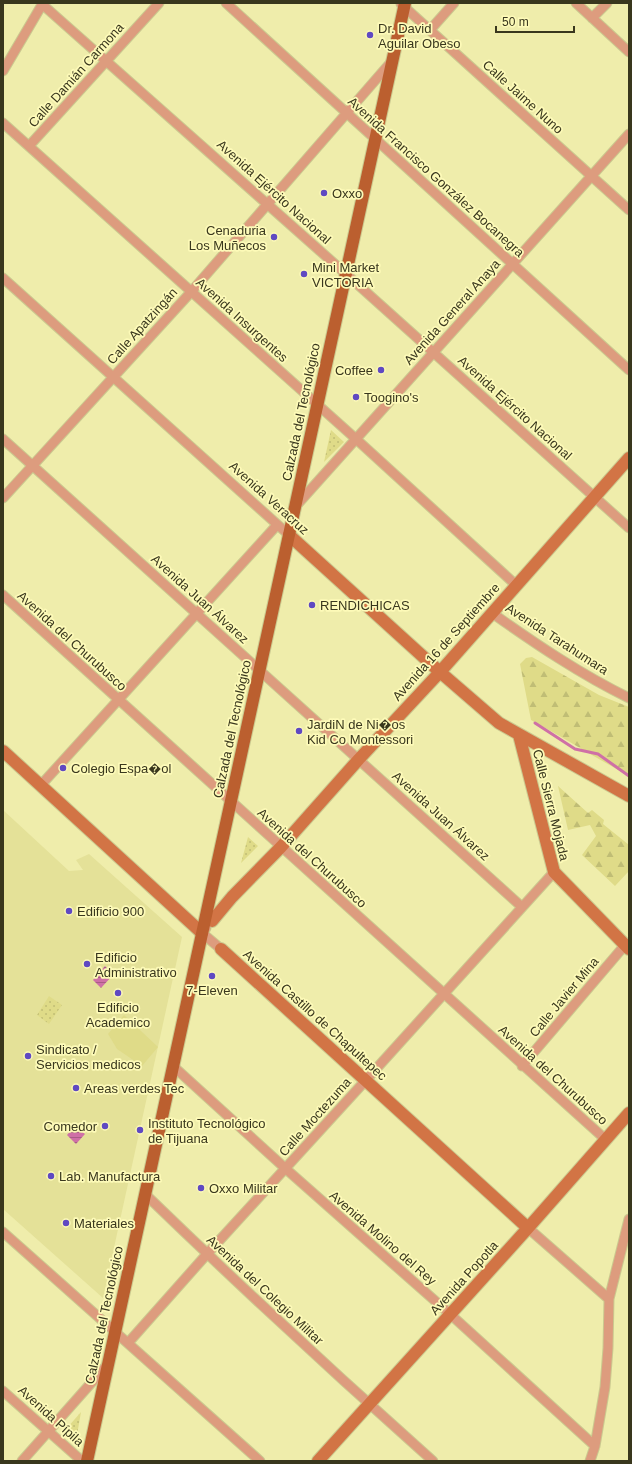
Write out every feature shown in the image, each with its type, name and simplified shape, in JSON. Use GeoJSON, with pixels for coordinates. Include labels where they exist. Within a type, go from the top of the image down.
{"type":"FeatureCollection","features":[{"type":"Feature","properties":{"kind":"main road","name":"Calzada del Tecnológico"},"geometry":{"type":"LineString","coordinates":[[87,1461],[114,1331],[393,60],[403,4]]}},
{"type":"Feature","properties":{"kind":"street","name":"Calle Damián Carmona"},"geometry":{"type":"LineString","coordinates":[[29,146],[159,3]]}},
{"type":"Feature","properties":{"kind":"street","name":"Avenida Francisco González Bocanegra"},"geometry":{"type":"LineString","coordinates":[[226,3],[629,370]]}},
{"type":"Feature","properties":{"kind":"street"},"geometry":{"type":"LineString","coordinates":[[430,30],[454,3]]}},
{"type":"Feature","properties":{"kind":"street"},"geometry":{"type":"LineString","coordinates":[[576,3],[629,52]]}},
{"type":"Feature","properties":{"kind":"street"},"geometry":{"type":"LineString","coordinates":[[592,18],[607,3]]}},
{"type":"Feature","properties":{"kind":"street","name":"Avenida Ejército Nacional"},"geometry":{"type":"LineString","coordinates":[[43,4],[434,352],[629,528]]}},
{"type":"Feature","properties":{"kind":"street"},"geometry":{"type":"LineString","coordinates":[[3,71],[43,4]]}},
{"type":"Feature","properties":{"kind":"street","name":"Calle Jaime Nuno"},"geometry":{"type":"LineString","coordinates":[[403,4],[629,210]]}},
{"type":"Feature","properties":{"kind":"street","name":"Calle Apatzingán"},"geometry":{"type":"LineString","coordinates":[[3,498],[191,292],[393,60]]}},
{"type":"Feature","properties":{"kind":"street","name":"Avenida Insurgentes"},"geometry":{"type":"LineString","coordinates":[[3,123],[356,439],[516,585]]}},
{"type":"Feature","properties":{"kind":"street","name":"Avenida General Anaya"},"geometry":{"type":"LineString","coordinates":[[295,507],[629,134]]}},
{"type":"Feature","properties":{"kind":"street","name":"Avenida Veracruz"},"geometry":{"type":"LineString","coordinates":[[3,278],[440,672],[499,723],[629,796]]}},
{"type":"Feature","properties":{"kind":"street","name":"Avenida Juan Álvarez"},"geometry":{"type":"LineString","coordinates":[[3,439],[522,906]]}},
{"type":"Feature","properties":{"kind":"street","name":"Avenida 16 de Septiembre"},"geometry":{"type":"LineString","coordinates":[[202,933],[232,897],[281,847],[359,759],[440,672],[629,458]]}},
{"type":"Feature","properties":{"kind":"street"},"geometry":{"type":"LineString","coordinates":[[41,785],[277,525]]}},
{"type":"Feature","properties":{"kind":"street","name":"Avenida del Churubusco"},"geometry":{"type":"LineString","coordinates":[[3,595],[604,1140]]}},
{"type":"Feature","properties":{"kind":"street","name":"Avenida Tarahumara"},"geometry":{"type":"LineString","coordinates":[[492,613],[560,660],[604,686],[629,698]]}},
{"type":"Feature","properties":{"kind":"street","name":"Calle Sierra Mojada"},"geometry":{"type":"LineString","coordinates":[[519,735],[554,872],[627,947]]}},
{"type":"Feature","properties":{"kind":"street","name":"Avenida Castillo de Chapultepec"},"geometry":{"type":"LineString","coordinates":[[3,751],[528,1228],[609,1299]]}},
{"type":"Feature","properties":{"kind":"street","name":"Calle Moctezuma"},"geometry":{"type":"LineString","coordinates":[[128,1343],[554,872]]}},
{"type":"Feature","properties":{"kind":"street","name":"Calle Javier Mina"},"geometry":{"type":"LineString","coordinates":[[522,1066],[627,947]]}},
{"type":"Feature","properties":{"kind":"street","name":"Avenida Molino del Rey"},"geometry":{"type":"LineString","coordinates":[[173,1066],[595,1446]]}},
{"type":"Feature","properties":{"kind":"street","name":"Avenida Popotla"},"geometry":{"type":"LineString","coordinates":[[318,1461],[528,1228],[629,1113]]}},
{"type":"Feature","properties":{"kind":"street","name":"Avenida del Colegio Militar"},"geometry":{"type":"LineString","coordinates":[[145,1194],[369,1405],[433,1461]]}},
{"type":"Feature","properties":{"kind":"street"},"geometry":{"type":"LineString","coordinates":[[590,1461],[595,1446],[605,1387],[608,1348],[609,1299],[629,1219]]}},
{"type":"Feature","properties":{"kind":"street"},"geometry":{"type":"LineString","coordinates":[[3,1232],[260,1461]]}},
{"type":"Feature","properties":{"kind":"street"},"geometry":{"type":"LineString","coordinates":[[22,1461],[108,1364]]}},
{"type":"Feature","properties":{"kind":"street","name":"Avenida Pípila"},"geometry":{"type":"LineString","coordinates":[[3,1391],[82,1461]]}},
{"type":"Feature","properties":{"kind":"shaded area","name":"Instituto Tecnológico de Tijuana"},"geometry":{"type":"Polygon","coordinates":[[[3,810],[69,871],[83,870],[76,860],[89,854],[182,937],[103,1298],[3,1209],[3,810]]]}},
{"type":"Feature","properties":{"kind":"shaded area"},"geometry":{"type":"Polygon","coordinates":[[[105,966],[113,975],[101,988],[93,980],[105,966]]]}},
{"type":"Feature","properties":{"kind":"shaded area"},"geometry":{"type":"Polygon","coordinates":[[[75,1126],[85,1134],[76,1144],[67,1135],[75,1126]]]}},
{"type":"Feature","properties":{"kind":"green space"},"geometry":{"type":"Polygon","coordinates":[[[331,430],[344,442],[324,462],[331,430]]]}},
{"type":"Feature","properties":{"kind":"green space"},"geometry":{"type":"Polygon","coordinates":[[[532,657],[599,695],[629,707],[629,776],[531,720],[520,664],[526,658],[532,657]]]}},
{"type":"Feature","properties":{"kind":"green space"},"geometry":{"type":"Polygon","coordinates":[[[558,786],[588,813],[592,810],[604,820],[603,824],[629,845],[629,871],[615,886],[582,855],[596,836],[590,825],[568,830],[558,786]]]}},
{"type":"Feature","properties":{"kind":"green space"},"geometry":{"type":"Polygon","coordinates":[[[248,837],[258,846],[241,863],[248,837]]]}},
{"type":"Feature","properties":{"kind":"green space"},"geometry":{"type":"Polygon","coordinates":[[[49,996],[62,1005],[49,1024],[37,1015],[49,996]]]}},
{"type":"Feature","properties":{"kind":"green space"},"geometry":{"type":"Polygon","coordinates":[[[124,1015],[158,1047],[142,1066],[117,1049],[108,1034],[124,1015]]]}},
{"type":"Feature","properties":{"kind":"green space"},"geometry":{"type":"Polygon","coordinates":[[[81,1412],[77,1435],[67,1428],[81,1412]]]}},
{"type":"Feature","properties":{"kind":"waterway"},"geometry":{"type":"LineString","coordinates":[[535,723],[575,749],[598,754],[629,776]]}},
{"type":"Feature","properties":{"kind":"place","name":"Dr. David Aguilar Obeso"},"geometry":{"type":"Point","coordinates":[370,35]}},
{"type":"Feature","properties":{"kind":"place","name":"Oxxo"},"geometry":{"type":"Point","coordinates":[324,193]}},
{"type":"Feature","properties":{"kind":"place","name":"Cenaduria Los Muñecos"},"geometry":{"type":"Point","coordinates":[274,237]}},
{"type":"Feature","properties":{"kind":"place","name":"Mini Market VICTORIA"},"geometry":{"type":"Point","coordinates":[304,274]}},
{"type":"Feature","properties":{"kind":"place","name":"Coffee"},"geometry":{"type":"Point","coordinates":[381,370]}},
{"type":"Feature","properties":{"kind":"place","name":"Toogino's"},"geometry":{"type":"Point","coordinates":[356,397]}},
{"type":"Feature","properties":{"kind":"place","name":"RENDICHICAS"},"geometry":{"type":"Point","coordinates":[312,605]}},
{"type":"Feature","properties":{"kind":"place","name":"JardiN de Ni�os Kid Co Montessori"},"geometry":{"type":"Point","coordinates":[299,731]}},
{"type":"Feature","properties":{"kind":"place","name":"Colegio Espa�ol"},"geometry":{"type":"Point","coordinates":[63,768]}},
{"type":"Feature","properties":{"kind":"place","name":"Edificio 900"},"geometry":{"type":"Point","coordinates":[69,911]}},
{"type":"Feature","properties":{"kind":"place","name":"Edificio Administrativo"},"geometry":{"type":"Point","coordinates":[87,964]}},
{"type":"Feature","properties":{"kind":"place","name":"7-Eleven"},"geometry":{"type":"Point","coordinates":[212,976]}},
{"type":"Feature","properties":{"kind":"place","name":"Edificio Academico"},"geometry":{"type":"Point","coordinates":[118,993]}},
{"type":"Feature","properties":{"kind":"place","name":"Sindicato / Servicios medicos"},"geometry":{"type":"Point","coordinates":[28,1056]}},
{"type":"Feature","properties":{"kind":"place","name":"Areas verdes Tec"},"geometry":{"type":"Point","coordinates":[76,1088]}},
{"type":"Feature","properties":{"kind":"place","name":"Comedor"},"geometry":{"type":"Point","coordinates":[105,1126]}},
{"type":"Feature","properties":{"kind":"place","name":"Instituto Tecnológico de Tijuana"},"geometry":{"type":"Point","coordinates":[140,1130]}},
{"type":"Feature","properties":{"kind":"place","name":"Lab. Manufactura"},"geometry":{"type":"Point","coordinates":[51,1176]}},
{"type":"Feature","properties":{"kind":"place","name":"Oxxo Militar"},"geometry":{"type":"Point","coordinates":[201,1188]}},
{"type":"Feature","properties":{"kind":"place","name":"Materiales"},"geometry":{"type":"Point","coordinates":[66,1223]}}]}
